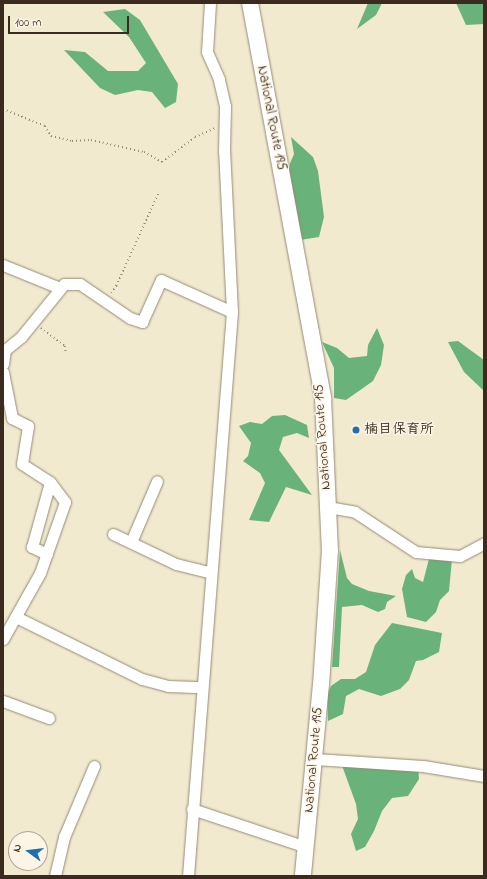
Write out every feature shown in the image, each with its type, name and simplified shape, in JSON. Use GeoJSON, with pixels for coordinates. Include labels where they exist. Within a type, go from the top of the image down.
{"type":"FeatureCollection","features":[{"type":"Feature","properties":{"kind":"highway","name":"National Route 195"},"geometry":{"type":"LineString","coordinates":[[250,3],[323,398],[330,550],[327,620],[303,876]]}},
{"type":"Feature","properties":{"kind":"street"},"geometry":{"type":"LineString","coordinates":[[188,876],[192,809],[232,312],[224,124],[225,106],[219,79],[207,52],[210,3]]}},
{"type":"Feature","properties":{"kind":"street"},"geometry":{"type":"LineString","coordinates":[[3,265],[60,288]]}},
{"type":"Feature","properties":{"kind":"street"},"geometry":{"type":"LineString","coordinates":[[3,364],[5,350],[32,323],[64,284],[80,284],[106,300],[130,318],[142,322],[160,280],[232,312]]}},
{"type":"Feature","properties":{"kind":"street"},"geometry":{"type":"LineString","coordinates":[[3,372],[12,418],[28,426],[22,464],[50,482],[65,502],[47,554],[3,639]]}},
{"type":"Feature","properties":{"kind":"street"},"geometry":{"type":"LineString","coordinates":[[131,542],[157,481]]}},
{"type":"Feature","properties":{"kind":"street"},"geometry":{"type":"LineString","coordinates":[[47,554],[32,547],[50,482]]}},
{"type":"Feature","properties":{"kind":"street"},"geometry":{"type":"LineString","coordinates":[[328,508],[355,512],[416,552],[460,556],[484,543]]}},
{"type":"Feature","properties":{"kind":"street"},"geometry":{"type":"LineString","coordinates":[[113,534],[176,564],[211,573]]}},
{"type":"Feature","properties":{"kind":"street"},"geometry":{"type":"LineString","coordinates":[[16,616],[142,679],[168,686],[202,687]]}},
{"type":"Feature","properties":{"kind":"street"},"geometry":{"type":"LineString","coordinates":[[3,700],[49,718]]}},
{"type":"Feature","properties":{"kind":"street"},"geometry":{"type":"LineString","coordinates":[[315,759],[423,766],[484,776]]}},
{"type":"Feature","properties":{"kind":"street"},"geometry":{"type":"LineString","coordinates":[[55,876],[64,837],[94,766]]}},
{"type":"Feature","properties":{"kind":"street"},"geometry":{"type":"LineString","coordinates":[[192,809],[306,847]]}},
{"type":"Feature","properties":{"kind":"path"},"geometry":{"type":"LineString","coordinates":[[3,109],[45,126],[51,136],[72,141],[92,140],[144,152],[162,162],[195,137],[224,124]]}},
{"type":"Feature","properties":{"kind":"path"},"geometry":{"type":"LineString","coordinates":[[106,300],[116,286],[158,194]]}},
{"type":"Feature","properties":{"kind":"path"},"geometry":{"type":"LineString","coordinates":[[32,323],[55,336],[65,346],[66,353]]}},
{"type":"Feature","properties":{"kind":"green space"},"geometry":{"type":"Polygon","coordinates":[[[368,3],[382,3],[376,15],[357,29],[368,3]]]}},
{"type":"Feature","properties":{"kind":"green space"},"geometry":{"type":"Polygon","coordinates":[[[456,3],[484,3],[484,24],[466,25],[456,3]]]}},
{"type":"Feature","properties":{"kind":"green space"},"geometry":{"type":"Polygon","coordinates":[[[125,9],[140,20],[178,84],[176,102],[165,108],[152,92],[138,90],[115,95],[100,88],[64,50],[85,52],[108,71],[138,71],[146,63],[129,37],[103,12],[125,9]]]}},
{"type":"Feature","properties":{"kind":"green space"},"geometry":{"type":"Polygon","coordinates":[[[291,137],[313,157],[318,171],[324,217],[319,237],[300,240],[288,168],[294,154],[291,137]]]}},
{"type":"Feature","properties":{"kind":"green space"},"geometry":{"type":"Polygon","coordinates":[[[377,328],[384,345],[381,365],[373,381],[346,400],[334,398],[334,368],[322,342],[337,348],[349,358],[367,356],[368,345],[377,328]]]}},
{"type":"Feature","properties":{"kind":"green space"},"geometry":{"type":"Polygon","coordinates":[[[458,341],[484,360],[484,391],[464,372],[448,342],[458,341]]]}},
{"type":"Feature","properties":{"kind":"green space"},"geometry":{"type":"Polygon","coordinates":[[[285,415],[307,425],[309,438],[297,433],[283,437],[279,450],[312,495],[286,487],[269,522],[249,520],[265,483],[260,473],[243,461],[248,456],[251,443],[239,426],[250,422],[262,424],[272,416],[285,415]]]}},
{"type":"Feature","properties":{"kind":"green space"},"geometry":{"type":"Polygon","coordinates":[[[340,550],[347,578],[352,584],[369,591],[396,596],[387,602],[385,609],[378,612],[362,605],[342,607],[339,667],[332,667],[340,550]]]}},
{"type":"Feature","properties":{"kind":"green space"},"geometry":{"type":"Polygon","coordinates":[[[430,555],[452,559],[449,591],[440,600],[436,612],[426,622],[407,617],[402,589],[406,575],[412,569],[415,578],[423,582],[430,555]]]}},
{"type":"Feature","properties":{"kind":"green space"},"geometry":{"type":"Polygon","coordinates":[[[392,623],[442,633],[439,652],[423,660],[416,661],[409,680],[400,689],[381,696],[359,689],[346,696],[343,714],[328,721],[327,695],[331,686],[341,679],[355,679],[366,672],[375,645],[392,623]]]}},
{"type":"Feature","properties":{"kind":"green space"},"geometry":{"type":"Polygon","coordinates":[[[340,760],[418,764],[419,779],[408,796],[392,798],[382,811],[374,831],[365,847],[356,851],[351,834],[358,819],[356,804],[340,760]]]}},
{"type":"Feature","properties":{"kind":"place","name":"楠目保育所"},"geometry":{"type":"Point","coordinates":[356,430]}}]}
